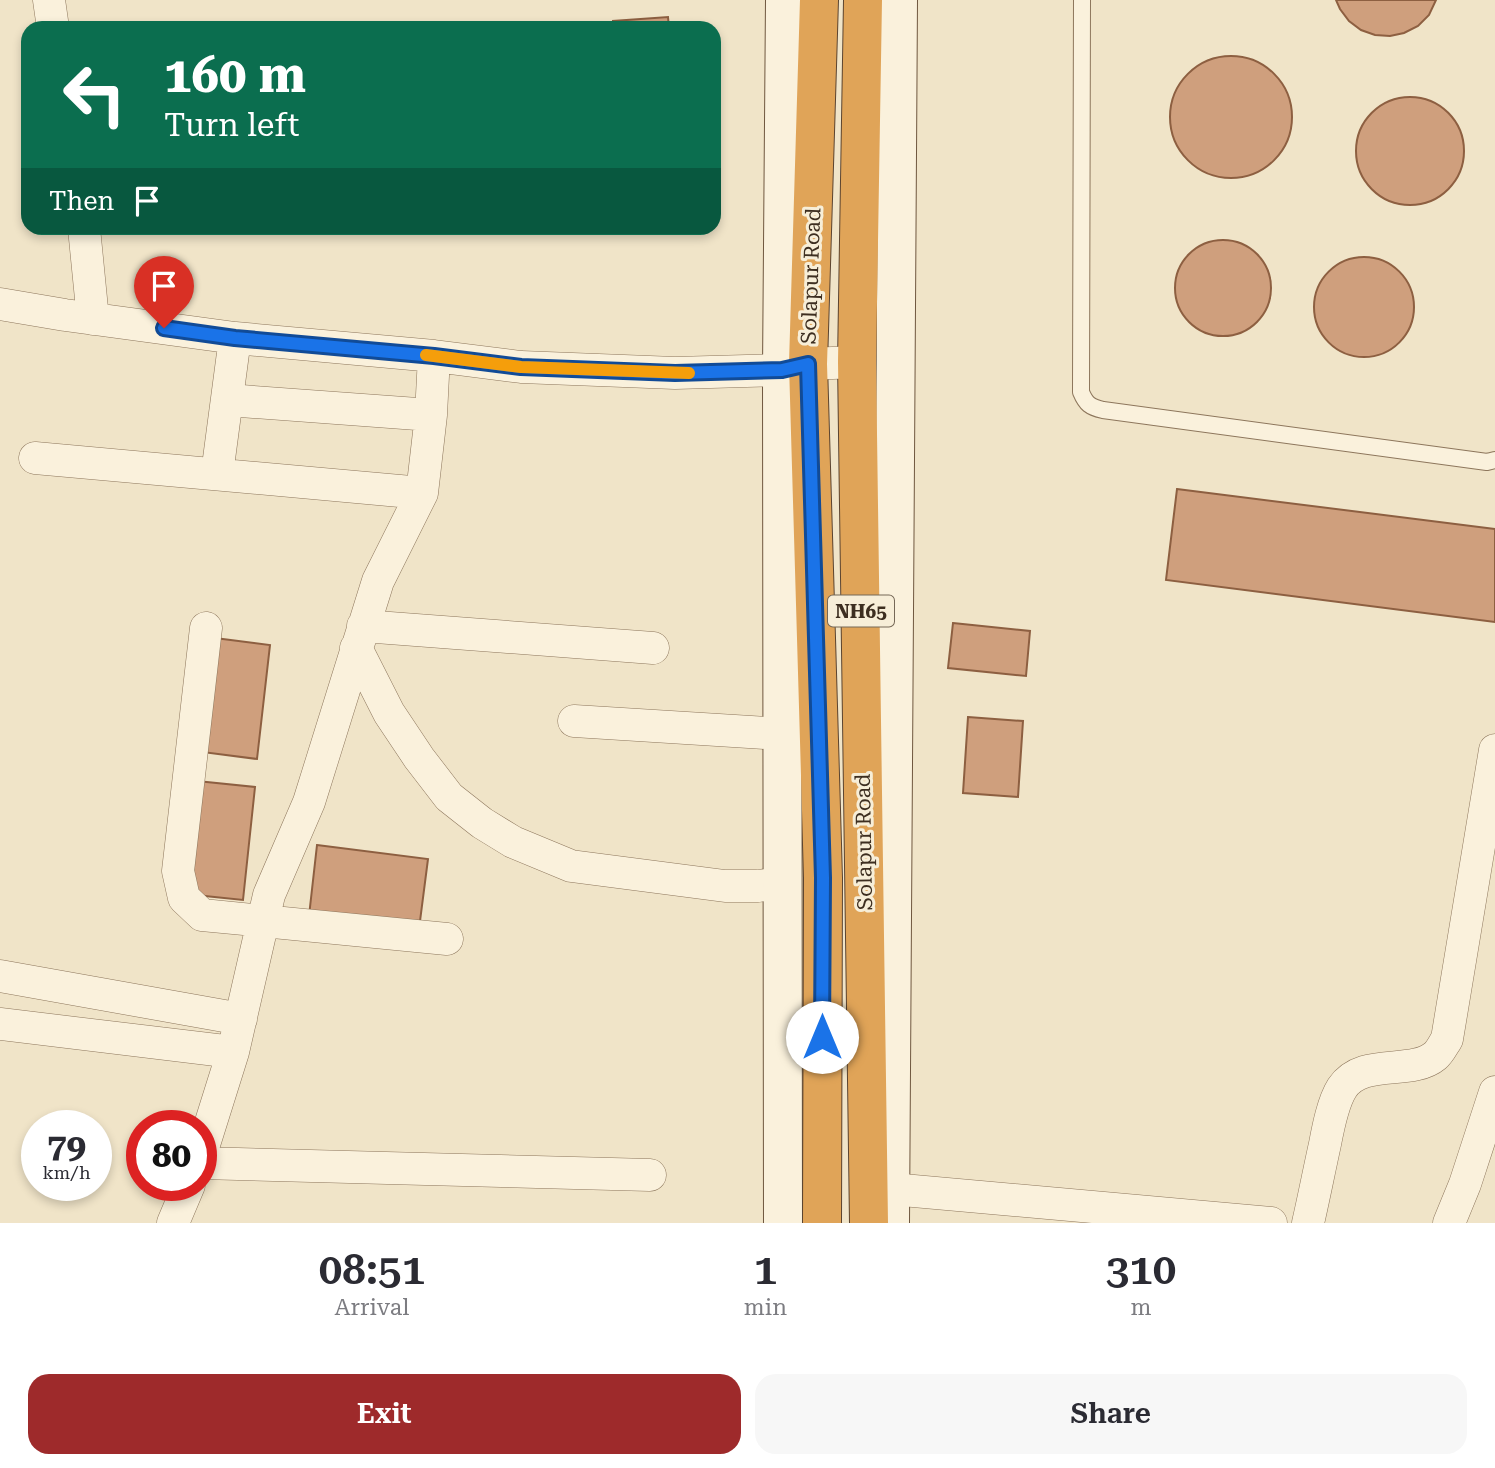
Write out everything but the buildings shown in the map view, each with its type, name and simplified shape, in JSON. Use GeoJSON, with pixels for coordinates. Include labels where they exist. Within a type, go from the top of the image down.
{"type":"FeatureCollection","features":[{"type":"Feature","properties":{"kind":"highway","name":"Solapur Road"},"geometry":{"type":"LineString","coordinates":[[819,0],[795,367],[823,878],[822,1223]]}},
{"type":"Feature","properties":{"kind":"highway","name":"Solapur Road"},"geometry":{"type":"LineString","coordinates":[[863,0],[857,362],[880,1206]]}},
{"type":"Feature","properties":{"kind":"street"},"geometry":{"type":"LineString","coordinates":[[49,0],[52,21]]}},
{"type":"Feature","properties":{"kind":"street"},"geometry":{"type":"LineString","coordinates":[[783,1223],[782,734],[795,367],[785,0]]}},
{"type":"Feature","properties":{"kind":"street"},"geometry":{"type":"LineString","coordinates":[[898,0],[880,1206],[1271,1223]]}},
{"type":"Feature","properties":{"kind":"street"},"geometry":{"type":"LineString","coordinates":[[85,235],[93,319]]}},
{"type":"Feature","properties":{"kind":"street"},"geometry":{"type":"LineString","coordinates":[[0,304],[235,338],[434,356],[521,367],[675,373],[857,362]]}},
{"type":"Feature","properties":{"kind":"street"},"geometry":{"type":"LineString","coordinates":[[217,474],[235,338]]}},
{"type":"Feature","properties":{"kind":"street"},"geometry":{"type":"LineString","coordinates":[[215,1110],[233,1052],[269,895],[309,802],[378,581],[422,493],[431,415],[434,356]]}},
{"type":"Feature","properties":{"kind":"street"},"geometry":{"type":"LineString","coordinates":[[227,400],[431,415]]}},
{"type":"Feature","properties":{"kind":"street"},"geometry":{"type":"LineString","coordinates":[[35,458],[422,493]]}},
{"type":"Feature","properties":{"kind":"street"},"geometry":{"type":"LineString","coordinates":[[206,628],[178,871],[184,898],[202,915],[447,939]]}},
{"type":"Feature","properties":{"kind":"street"},"geometry":{"type":"LineString","coordinates":[[359,637],[389,713],[419,758],[449,797],[482,823],[513,842],[571,866],[725,886],[782,883]]}},
{"type":"Feature","properties":{"kind":"street"},"geometry":{"type":"LineString","coordinates":[[359,637],[653,648]]}},
{"type":"Feature","properties":{"kind":"street"},"geometry":{"type":"LineString","coordinates":[[574,721],[782,734]]}},
{"type":"Feature","properties":{"kind":"street"},"geometry":{"type":"LineString","coordinates":[[1308,1223],[1330,1118],[1341,1088],[1353,1075],[1378,1068],[1411,1065],[1433,1058],[1447,1039],[1495,750]]}},
{"type":"Feature","properties":{"kind":"street"},"geometry":{"type":"LineString","coordinates":[[0,976],[241,1019]]}},
{"type":"Feature","properties":{"kind":"street"},"geometry":{"type":"LineString","coordinates":[[0,1024],[233,1052]]}},
{"type":"Feature","properties":{"kind":"street"},"geometry":{"type":"LineString","coordinates":[[1449,1223],[1465,1184],[1495,1091]]}},
{"type":"Feature","properties":{"kind":"street"},"geometry":{"type":"LineString","coordinates":[[217,1163],[650,1175]]}},
{"type":"Feature","properties":{"kind":"street"},"geometry":{"type":"LineString","coordinates":[[173,1223],[182,1201]]}},
{"type":"Feature","properties":{"kind":"lane"},"geometry":{"type":"LineString","coordinates":[[1082,0],[1081,392],[1085,402],[1103,410],[1487,462],[1495,460]]}},
{"type":"Feature","properties":{"kind":"slow traffic"},"geometry":{"type":"LineString","coordinates":[[426,355],[521,367],[689,373]]}},
{"type":"Feature","properties":{"kind":"route"},"geometry":{"type":"LineString","coordinates":[[164,328],[235,338],[434,356],[521,367],[675,373],[782,370],[808,364],[823,878],[822,1037]]}}]}
